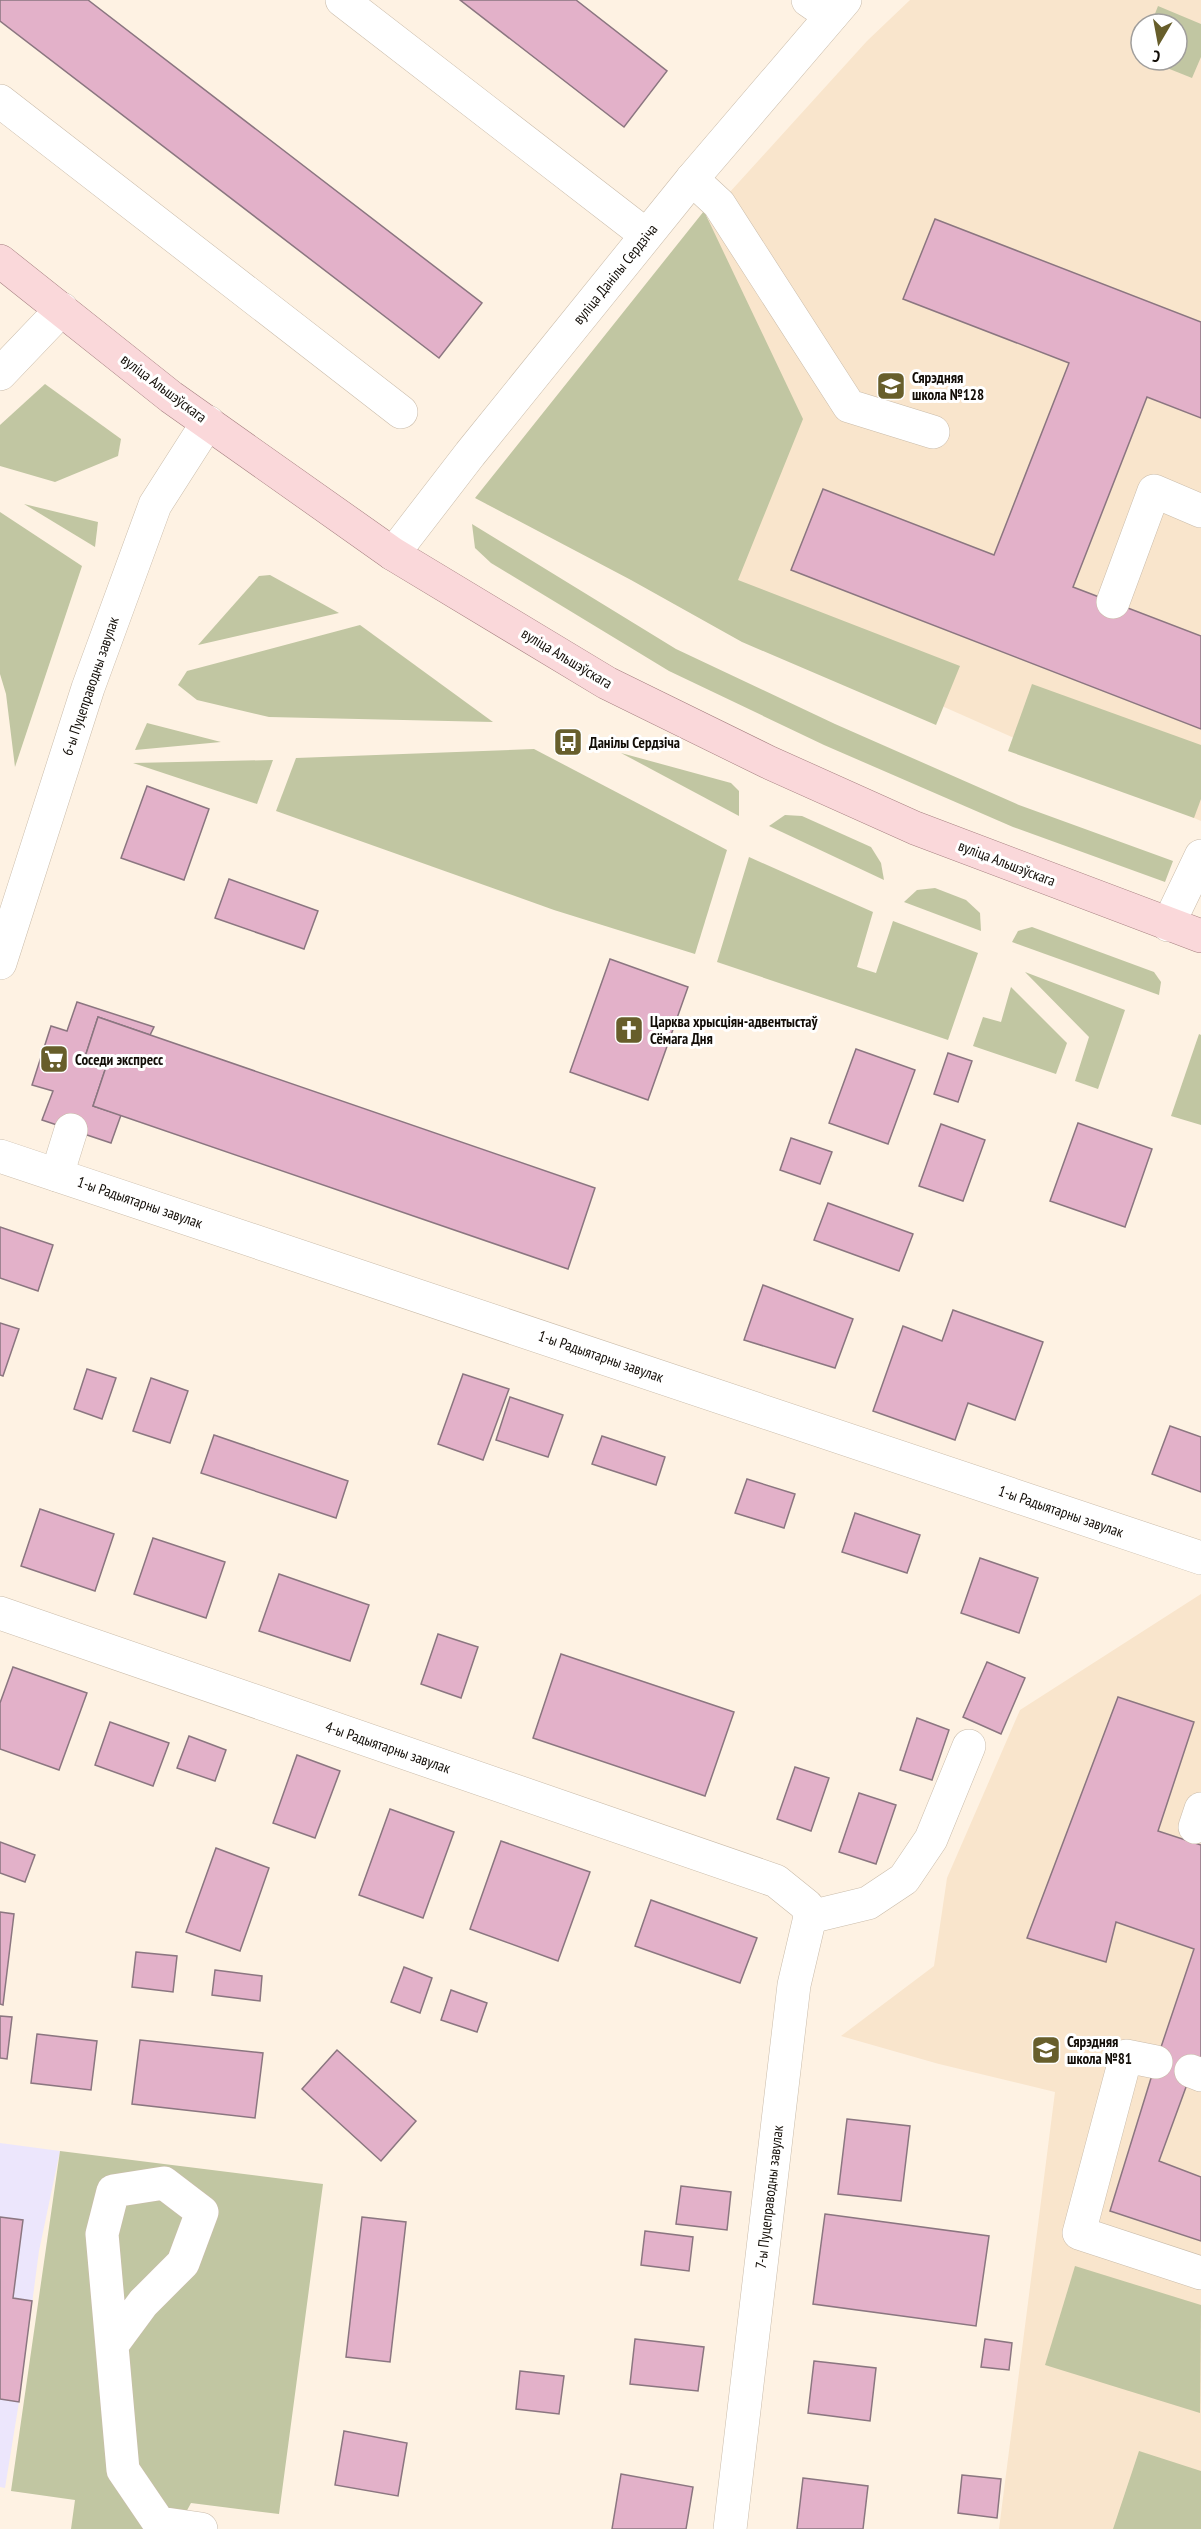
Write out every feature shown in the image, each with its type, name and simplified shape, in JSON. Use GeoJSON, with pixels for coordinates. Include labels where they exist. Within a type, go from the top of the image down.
{"type":"FeatureCollection","features":[{"type":"Feature","properties":{"kind":"main road","name":"вуліца Альшэўскага"},"geometry":{"type":"LineString","coordinates":[[0,261],[171,397],[393,554],[607,683],[768,762],[915,828],[1201,936]]}},
{"type":"Feature","properties":{"kind":"street"},"geometry":{"type":"LineString","coordinates":[[342,0],[646,236]]}},
{"type":"Feature","properties":{"kind":"street","name":"вуліца Данілы Сердзіча"},"geometry":{"type":"LineString","coordinates":[[393,554],[828,5]]}},
{"type":"Feature","properties":{"kind":"street"},"geometry":{"type":"LineString","coordinates":[[0,101],[401,412]]}},
{"type":"Feature","properties":{"kind":"street"},"geometry":{"type":"LineString","coordinates":[[692,179],[719,204],[849,406],[933,432]]}},
{"type":"Feature","properties":{"kind":"street"},"geometry":{"type":"LineString","coordinates":[[0,374],[62,309]]}},
{"type":"Feature","properties":{"kind":"street","name":"6-ы Пуцеправодны завулак"},"geometry":{"type":"LineString","coordinates":[[0,963],[88,688],[155,505],[208,422]]}},
{"type":"Feature","properties":{"kind":"street"},"geometry":{"type":"LineString","coordinates":[[1113,602],[1154,491],[1201,511]]}},
{"type":"Feature","properties":{"kind":"street"},"geometry":{"type":"LineString","coordinates":[[1168,925],[1201,856]]}},
{"type":"Feature","properties":{"kind":"street"},"geometry":{"type":"LineString","coordinates":[[57,1175],[71,1130]]}},
{"type":"Feature","properties":{"kind":"street","name":"1-ы Радыятарны завулак"},"geometry":{"type":"LineString","coordinates":[[0,1156],[1201,1558]]}},
{"type":"Feature","properties":{"kind":"street","name":"4-ы Радыятарны завулак"},"geometry":{"type":"LineString","coordinates":[[0,1613],[776,1881],[807,1906],[810,1917]]}},
{"type":"Feature","properties":{"kind":"street"},"geometry":{"type":"LineString","coordinates":[[810,1917],[868,1903],[904,1879],[931,1839],[969,1746]]}},
{"type":"Feature","properties":{"kind":"street","name":"7-ы Пуцеправодны завулак"},"geometry":{"type":"LineString","coordinates":[[730,2529],[794,1985],[810,1917]]}},
{"type":"Feature","properties":{"kind":"street"},"geometry":{"type":"LineString","coordinates":[[1156,2062],[1126,2056],[1079,2234],[1201,2273]]}},
{"type":"Feature","properties":{"kind":"street"},"geometry":{"type":"LineString","coordinates":[[112,2345],[143,2303],[183,2263],[202,2212],[164,2183],[113,2191],[102,2234],[123,2470],[159,2523],[201,2529]]}},
{"type":"Feature","properties":{"kind":"shaded area","name":"Сярэдняя школа №128"},"geometry":{"type":"Polygon","coordinates":[[[910,0],[1201,0],[1201,821],[486,504],[676,269],[719,204],[867,41],[910,0]]]}},
{"type":"Feature","properties":{"kind":"shaded area","name":"Сярэдняя школа №81"},"geometry":{"type":"Polygon","coordinates":[[[1201,1594],[1201,2529],[999,2529],[1055,2092],[939,2064],[841,2036],[934,1966],[947,1878],[1020,1710],[1201,1594]]]}},
{"type":"Feature","properties":{"kind":"shaded area"},"geometry":{"type":"Polygon","coordinates":[[[0,2143],[60,2151],[39,2251],[5,2488],[0,2487],[0,2143]]]}},
{"type":"Feature","properties":{"kind":"green space"},"geometry":{"type":"Polygon","coordinates":[[[1158,6],[1172,12],[1156,12],[1158,6]]]}},
{"type":"Feature","properties":{"kind":"green space"},"geometry":{"type":"Polygon","coordinates":[[[1189,19],[1201,24],[1201,57],[1192,78],[1177,72],[1189,72],[1189,19]]]}},
{"type":"Feature","properties":{"kind":"green space"},"geometry":{"type":"Polygon","coordinates":[[[704,211],[803,419],[738,580],[960,666],[936,725],[742,642],[631,580],[475,498],[704,211]]]}},
{"type":"Feature","properties":{"kind":"green space"},"geometry":{"type":"Polygon","coordinates":[[[45,384],[121,439],[118,456],[55,482],[0,466],[0,425],[45,384]]]}},
{"type":"Feature","properties":{"kind":"green space"},"geometry":{"type":"Polygon","coordinates":[[[24,504],[98,522],[95,547],[24,504]]]}},
{"type":"Feature","properties":{"kind":"green space"},"geometry":{"type":"Polygon","coordinates":[[[0,512],[82,566],[15,767],[6,694],[0,674],[0,512]]]}},
{"type":"Feature","properties":{"kind":"green space"},"geometry":{"type":"Polygon","coordinates":[[[472,524],[676,649],[835,724],[1019,805],[1173,861],[1165,882],[1013,827],[824,745],[669,671],[491,563],[475,548],[472,524]]]}},
{"type":"Feature","properties":{"kind":"green space"},"geometry":{"type":"Polygon","coordinates":[[[270,575],[339,613],[198,645],[259,576],[270,575]]]}},
{"type":"Feature","properties":{"kind":"green space"},"geometry":{"type":"Polygon","coordinates":[[[360,625],[493,722],[269,717],[197,700],[178,685],[187,671],[360,625]]]}},
{"type":"Feature","properties":{"kind":"green space"},"geometry":{"type":"Polygon","coordinates":[[[1032,684],[1201,745],[1201,799],[1194,818],[1008,751],[1032,684]]]}},
{"type":"Feature","properties":{"kind":"green space"},"geometry":{"type":"Polygon","coordinates":[[[147,723],[221,742],[135,750],[147,723]]]}},
{"type":"Feature","properties":{"kind":"green space"},"geometry":{"type":"Polygon","coordinates":[[[534,749],[727,850],[695,954],[554,910],[276,811],[296,758],[534,749]]]}},
{"type":"Feature","properties":{"kind":"green space"},"geometry":{"type":"Polygon","coordinates":[[[621,753],[731,783],[739,791],[739,816],[621,753]]]}},
{"type":"Feature","properties":{"kind":"green space"},"geometry":{"type":"Polygon","coordinates":[[[273,760],[257,804],[133,763],[273,760]]]}},
{"type":"Feature","properties":{"kind":"green space"},"geometry":{"type":"Polygon","coordinates":[[[785,815],[802,816],[871,847],[881,863],[884,880],[769,826],[785,815]]]}},
{"type":"Feature","properties":{"kind":"green space"},"geometry":{"type":"Polygon","coordinates":[[[749,857],[873,912],[857,967],[876,973],[893,921],[978,953],[948,1040],[717,962],[749,857]]]}},
{"type":"Feature","properties":{"kind":"green space"},"geometry":{"type":"Polygon","coordinates":[[[935,888],[966,900],[980,913],[981,931],[904,902],[917,890],[935,888]]]}},
{"type":"Feature","properties":{"kind":"green space"},"geometry":{"type":"Polygon","coordinates":[[[1032,927],[1154,972],[1161,982],[1159,995],[1012,942],[1018,931],[1032,927]]]}},
{"type":"Feature","properties":{"kind":"green space"},"geometry":{"type":"Polygon","coordinates":[[[1025,972],[1125,1010],[1098,1089],[1075,1081],[1089,1037],[1025,972]]]}},
{"type":"Feature","properties":{"kind":"green space"},"geometry":{"type":"Polygon","coordinates":[[[1011,987],[1067,1043],[1056,1074],[973,1046],[983,1017],[1001,1022],[1011,987]]]}},
{"type":"Feature","properties":{"kind":"green space"},"geometry":{"type":"Polygon","coordinates":[[[1199,1034],[1201,1035],[1201,1125],[1171,1116],[1199,1034]]]}},
{"type":"Feature","properties":{"kind":"green space"},"geometry":{"type":"Polygon","coordinates":[[[60,2151],[323,2184],[279,2514],[191,2503],[177,2529],[71,2529],[75,2500],[11,2491],[60,2151]]]}},
{"type":"Feature","properties":{"kind":"green space"},"geometry":{"type":"Polygon","coordinates":[[[1075,2266],[1201,2305],[1200,2413],[1045,2365],[1075,2266]]]}},
{"type":"Feature","properties":{"kind":"green space"},"geometry":{"type":"Polygon","coordinates":[[[1139,2451],[1201,2471],[1201,2529],[1113,2529],[1139,2451]]]}},
{"type":"Feature","properties":{"kind":"building"},"geometry":{"type":"Polygon","coordinates":[[[0,0],[88,0],[482,303],[439,358],[0,21],[0,0]]]}},
{"type":"Feature","properties":{"kind":"building"},"geometry":{"type":"Polygon","coordinates":[[[460,0],[576,0],[667,71],[624,127],[460,0]]]}},
{"type":"Feature","properties":{"kind":"building"},"geometry":{"type":"Polygon","coordinates":[[[935,219],[1201,322],[1201,418],[1147,397],[1073,587],[1201,636],[1201,729],[791,570],[823,489],[994,555],[1069,363],[903,299],[935,219]]]}},
{"type":"Feature","properties":{"kind":"building"},"geometry":{"type":"Polygon","coordinates":[[[147,786],[209,809],[184,880],[121,858],[147,786]]]}},
{"type":"Feature","properties":{"kind":"building"},"geometry":{"type":"Polygon","coordinates":[[[229,879],[318,911],[304,949],[215,918],[229,879]]]}},
{"type":"Feature","properties":{"kind":"building","name":"Царква хрысціян-адвентыстаў Сёмага Дня"},"geometry":{"type":"Polygon","coordinates":[[[610,959],[688,987],[648,1100],[570,1072],[610,959]]]}},
{"type":"Feature","properties":{"kind":"building"},"geometry":{"type":"Polygon","coordinates":[[[77,1002],[154,1027],[150,1035],[98,1017],[84,1060],[106,1067],[93,1106],[121,1115],[111,1143],[42,1120],[53,1091],[32,1085],[51,1026],[67,1031],[77,1002]]]}},
{"type":"Feature","properties":{"kind":"building"},"geometry":{"type":"Polygon","coordinates":[[[98,1017],[595,1188],[568,1269],[93,1106],[106,1067],[84,1060],[98,1017]]]}},
{"type":"Feature","properties":{"kind":"building"},"geometry":{"type":"Polygon","coordinates":[[[856,1049],[915,1070],[888,1144],[829,1123],[856,1049]]]}},
{"type":"Feature","properties":{"kind":"building"},"geometry":{"type":"Polygon","coordinates":[[[948,1053],[972,1061],[958,1102],[934,1094],[948,1053]]]}},
{"type":"Feature","properties":{"kind":"building"},"geometry":{"type":"Polygon","coordinates":[[[1078,1123],[1152,1149],[1125,1227],[1050,1201],[1078,1123]]]}},
{"type":"Feature","properties":{"kind":"building"},"geometry":{"type":"Polygon","coordinates":[[[941,1124],[985,1140],[963,1201],[919,1186],[941,1124]]]}},
{"type":"Feature","properties":{"kind":"building"},"geometry":{"type":"Polygon","coordinates":[[[791,1138],[832,1152],[820,1184],[780,1170],[791,1138]]]}},
{"type":"Feature","properties":{"kind":"building"},"geometry":{"type":"Polygon","coordinates":[[[828,1203],[913,1234],[899,1271],[814,1240],[828,1203]]]}},
{"type":"Feature","properties":{"kind":"building"},"geometry":{"type":"Polygon","coordinates":[[[0,1227],[53,1245],[38,1291],[0,1278],[0,1227]]]}},
{"type":"Feature","properties":{"kind":"building"},"geometry":{"type":"Polygon","coordinates":[[[763,1285],[853,1319],[835,1368],[744,1340],[763,1285]]]}},
{"type":"Feature","properties":{"kind":"building"},"geometry":{"type":"Polygon","coordinates":[[[953,1310],[1043,1342],[1015,1420],[968,1403],[955,1440],[873,1411],[903,1326],[942,1341],[953,1310]]]}},
{"type":"Feature","properties":{"kind":"building"},"geometry":{"type":"Polygon","coordinates":[[[0,1323],[19,1329],[3,1376],[0,1375],[0,1323]]]}},
{"type":"Feature","properties":{"kind":"building"},"geometry":{"type":"Polygon","coordinates":[[[87,1369],[116,1378],[102,1419],[74,1409],[87,1369]]]}},
{"type":"Feature","properties":{"kind":"building"},"geometry":{"type":"Polygon","coordinates":[[[463,1374],[509,1389],[483,1460],[438,1444],[463,1374]]]}},
{"type":"Feature","properties":{"kind":"building"},"geometry":{"type":"Polygon","coordinates":[[[151,1378],[188,1391],[170,1443],[133,1431],[151,1378]]]}},
{"type":"Feature","properties":{"kind":"building"},"geometry":{"type":"Polygon","coordinates":[[[510,1397],[563,1415],[548,1457],[496,1440],[510,1397]]]}},
{"type":"Feature","properties":{"kind":"building"},"geometry":{"type":"Polygon","coordinates":[[[1170,1426],[1201,1437],[1201,1492],[1152,1474],[1170,1426]]]}},
{"type":"Feature","properties":{"kind":"building"},"geometry":{"type":"Polygon","coordinates":[[[214,1435],[348,1481],[336,1518],[201,1473],[214,1435]]]}},
{"type":"Feature","properties":{"kind":"building"},"geometry":{"type":"Polygon","coordinates":[[[602,1436],[665,1457],[656,1485],[592,1464],[602,1436]]]}},
{"type":"Feature","properties":{"kind":"building"},"geometry":{"type":"Polygon","coordinates":[[[747,1479],[795,1494],[784,1528],[735,1513],[747,1479]]]}},
{"type":"Feature","properties":{"kind":"building"},"geometry":{"type":"Polygon","coordinates":[[[40,1509],[114,1534],[95,1591],[21,1566],[40,1509]]]}},
{"type":"Feature","properties":{"kind":"building"},"geometry":{"type":"Polygon","coordinates":[[[855,1513],[920,1535],[907,1573],[842,1552],[855,1513]]]}},
{"type":"Feature","properties":{"kind":"building"},"geometry":{"type":"Polygon","coordinates":[[[153,1538],[225,1562],[206,1618],[134,1594],[153,1538]]]}},
{"type":"Feature","properties":{"kind":"building"},"geometry":{"type":"Polygon","coordinates":[[[980,1558],[1038,1578],[1019,1633],[961,1613],[980,1558]]]}},
{"type":"Feature","properties":{"kind":"building"},"geometry":{"type":"Polygon","coordinates":[[[279,1574],[369,1605],[350,1661],[259,1631],[279,1574]]]}},
{"type":"Feature","properties":{"kind":"building"},"geometry":{"type":"Polygon","coordinates":[[[438,1634],[478,1647],[461,1698],[421,1684],[438,1634]]]}},
{"type":"Feature","properties":{"kind":"building"},"geometry":{"type":"Polygon","coordinates":[[[561,1654],[734,1712],[705,1796],[533,1738],[561,1654]]]}},
{"type":"Feature","properties":{"kind":"building"},"geometry":{"type":"Polygon","coordinates":[[[987,1662],[1025,1678],[1001,1734],[963,1717],[987,1662]]]}},
{"type":"Feature","properties":{"kind":"building"},"geometry":{"type":"Polygon","coordinates":[[[13,1667],[87,1693],[59,1770],[0,1749],[0,1703],[13,1667]]]}},
{"type":"Feature","properties":{"kind":"building"},"geometry":{"type":"Polygon","coordinates":[[[1118,1697],[1194,1722],[1158,1831],[1201,1845],[1201,2058],[1197,2057],[1159,2161],[1201,2177],[1201,2241],[1110,2211],[1194,1949],[1116,1922],[1106,1962],[1027,1938],[1118,1697]]]}},
{"type":"Feature","properties":{"kind":"building"},"geometry":{"type":"Polygon","coordinates":[[[917,1718],[949,1730],[932,1780],[900,1770],[917,1718]]]}},
{"type":"Feature","properties":{"kind":"building"},"geometry":{"type":"Polygon","coordinates":[[[110,1722],[169,1743],[153,1786],[95,1765],[110,1722]]]}},
{"type":"Feature","properties":{"kind":"building"},"geometry":{"type":"Polygon","coordinates":[[[189,1736],[226,1750],[215,1781],[177,1768],[189,1736]]]}},
{"type":"Feature","properties":{"kind":"building"},"geometry":{"type":"Polygon","coordinates":[[[297,1755],[340,1771],[315,1838],[273,1823],[297,1755]]]}},
{"type":"Feature","properties":{"kind":"building"},"geometry":{"type":"Polygon","coordinates":[[[795,1767],[829,1778],[811,1831],[777,1819],[795,1767]]]}},
{"type":"Feature","properties":{"kind":"building"},"geometry":{"type":"Polygon","coordinates":[[[859,1793],[896,1805],[876,1864],[839,1852],[859,1793]]]}},
{"type":"Feature","properties":{"kind":"building"},"geometry":{"type":"Polygon","coordinates":[[[390,1809],[454,1832],[423,1918],[359,1895],[390,1809]]]}},
{"type":"Feature","properties":{"kind":"building"},"geometry":{"type":"Polygon","coordinates":[[[501,1841],[590,1872],[558,1961],[470,1929],[501,1841]]]}},
{"type":"Feature","properties":{"kind":"building"},"geometry":{"type":"Polygon","coordinates":[[[0,1842],[35,1855],[25,1882],[0,1873],[0,1842]]]}},
{"type":"Feature","properties":{"kind":"building"},"geometry":{"type":"Polygon","coordinates":[[[216,1848],[269,1868],[240,1951],[186,1932],[216,1848]]]}},
{"type":"Feature","properties":{"kind":"building"},"geometry":{"type":"Polygon","coordinates":[[[651,1900],[757,1938],[740,1983],[635,1946],[651,1900]]]}},
{"type":"Feature","properties":{"kind":"building"},"geometry":{"type":"Polygon","coordinates":[[[0,1912],[14,1914],[3,2005],[0,2004],[0,1912]]]}},
{"type":"Feature","properties":{"kind":"building"},"geometry":{"type":"Polygon","coordinates":[[[136,1952],[177,1956],[173,1992],[132,1987],[136,1952]]]}},
{"type":"Feature","properties":{"kind":"building"},"geometry":{"type":"Polygon","coordinates":[[[404,1967],[432,1978],[420,2013],[391,2002],[404,1967]]]}},
{"type":"Feature","properties":{"kind":"building"},"geometry":{"type":"Polygon","coordinates":[[[215,1970],[262,1976],[260,2001],[212,1995],[215,1970]]]}},
{"type":"Feature","properties":{"kind":"building"},"geometry":{"type":"Polygon","coordinates":[[[451,1990],[487,2003],[477,2032],[441,2020],[451,1990]]]}},
{"type":"Feature","properties":{"kind":"building"},"geometry":{"type":"Polygon","coordinates":[[[0,2016],[12,2017],[7,2059],[0,2058],[0,2016]]]}},
{"type":"Feature","properties":{"kind":"building"},"geometry":{"type":"Polygon","coordinates":[[[37,2034],[97,2041],[91,2090],[31,2083],[37,2034]]]}},
{"type":"Feature","properties":{"kind":"building"},"geometry":{"type":"Polygon","coordinates":[[[140,2040],[263,2053],[255,2118],[132,2104],[140,2040]]]}},
{"type":"Feature","properties":{"kind":"building"},"geometry":{"type":"Polygon","coordinates":[[[337,2050],[416,2121],[381,2161],[302,2089],[337,2050]]]}},
{"type":"Feature","properties":{"kind":"building"},"geometry":{"type":"Polygon","coordinates":[[[847,2119],[910,2126],[901,2201],[838,2194],[847,2119]]]}},
{"type":"Feature","properties":{"kind":"building"},"geometry":{"type":"Polygon","coordinates":[[[681,2186],[731,2192],[727,2230],[676,2224],[681,2186]]]}},
{"type":"Feature","properties":{"kind":"building"},"geometry":{"type":"Polygon","coordinates":[[[825,2214],[989,2236],[976,2326],[813,2304],[825,2214]]]}},
{"type":"Feature","properties":{"kind":"building"},"geometry":{"type":"Polygon","coordinates":[[[0,2217],[23,2220],[13,2298],[32,2301],[19,2402],[0,2399],[0,2217]]]}},
{"type":"Feature","properties":{"kind":"building"},"geometry":{"type":"Polygon","coordinates":[[[362,2217],[406,2222],[390,2362],[346,2357],[362,2217]]]}},
{"type":"Feature","properties":{"kind":"building"},"geometry":{"type":"Polygon","coordinates":[[[645,2231],[693,2237],[689,2271],[641,2265],[645,2231]]]}},
{"type":"Feature","properties":{"kind":"building"},"geometry":{"type":"Polygon","coordinates":[[[635,2339],[704,2347],[698,2391],[630,2384],[635,2339]]]}},
{"type":"Feature","properties":{"kind":"building"},"geometry":{"type":"Polygon","coordinates":[[[985,2339],[1012,2343],[1009,2370],[981,2367],[985,2339]]]}},
{"type":"Feature","properties":{"kind":"building"},"geometry":{"type":"Polygon","coordinates":[[[814,2361],[876,2368],[870,2421],[808,2413],[814,2361]]]}},
{"type":"Feature","properties":{"kind":"building"},"geometry":{"type":"Polygon","coordinates":[[[520,2371],[564,2376],[559,2414],[516,2409],[520,2371]]]}},
{"type":"Feature","properties":{"kind":"building"},"geometry":{"type":"Polygon","coordinates":[[[344,2431],[407,2443],[398,2496],[335,2485],[344,2431]]]}},
{"type":"Feature","properties":{"kind":"building"},"geometry":{"type":"Polygon","coordinates":[[[621,2474],[693,2487],[686,2529],[612,2529],[621,2474]]]}},
{"type":"Feature","properties":{"kind":"building"},"geometry":{"type":"Polygon","coordinates":[[[962,2475],[1001,2479],[997,2518],[958,2513],[962,2475]]]}},
{"type":"Feature","properties":{"kind":"building"},"geometry":{"type":"Polygon","coordinates":[[[803,2478],[868,2486],[863,2529],[797,2529],[803,2478]]]}},
{"type":"Feature","properties":{"kind":"place","name":"Сярэдняя школа №128"},"geometry":{"type":"Point","coordinates":[891,386]}},
{"type":"Feature","properties":{"kind":"place","name":"Данілы Сердзіча"},"geometry":{"type":"Point","coordinates":[568,742]}},
{"type":"Feature","properties":{"kind":"place","name":"Царква хрысціян-адвентыстаў Сёмага Дня"},"geometry":{"type":"Point","coordinates":[629,1030]}},
{"type":"Feature","properties":{"kind":"place","name":"Соседи экспресс"},"geometry":{"type":"Point","coordinates":[54,1059]}},
{"type":"Feature","properties":{"kind":"place","name":"Сярэдняя школа №81"},"geometry":{"type":"Point","coordinates":[1046,2050]}}]}
